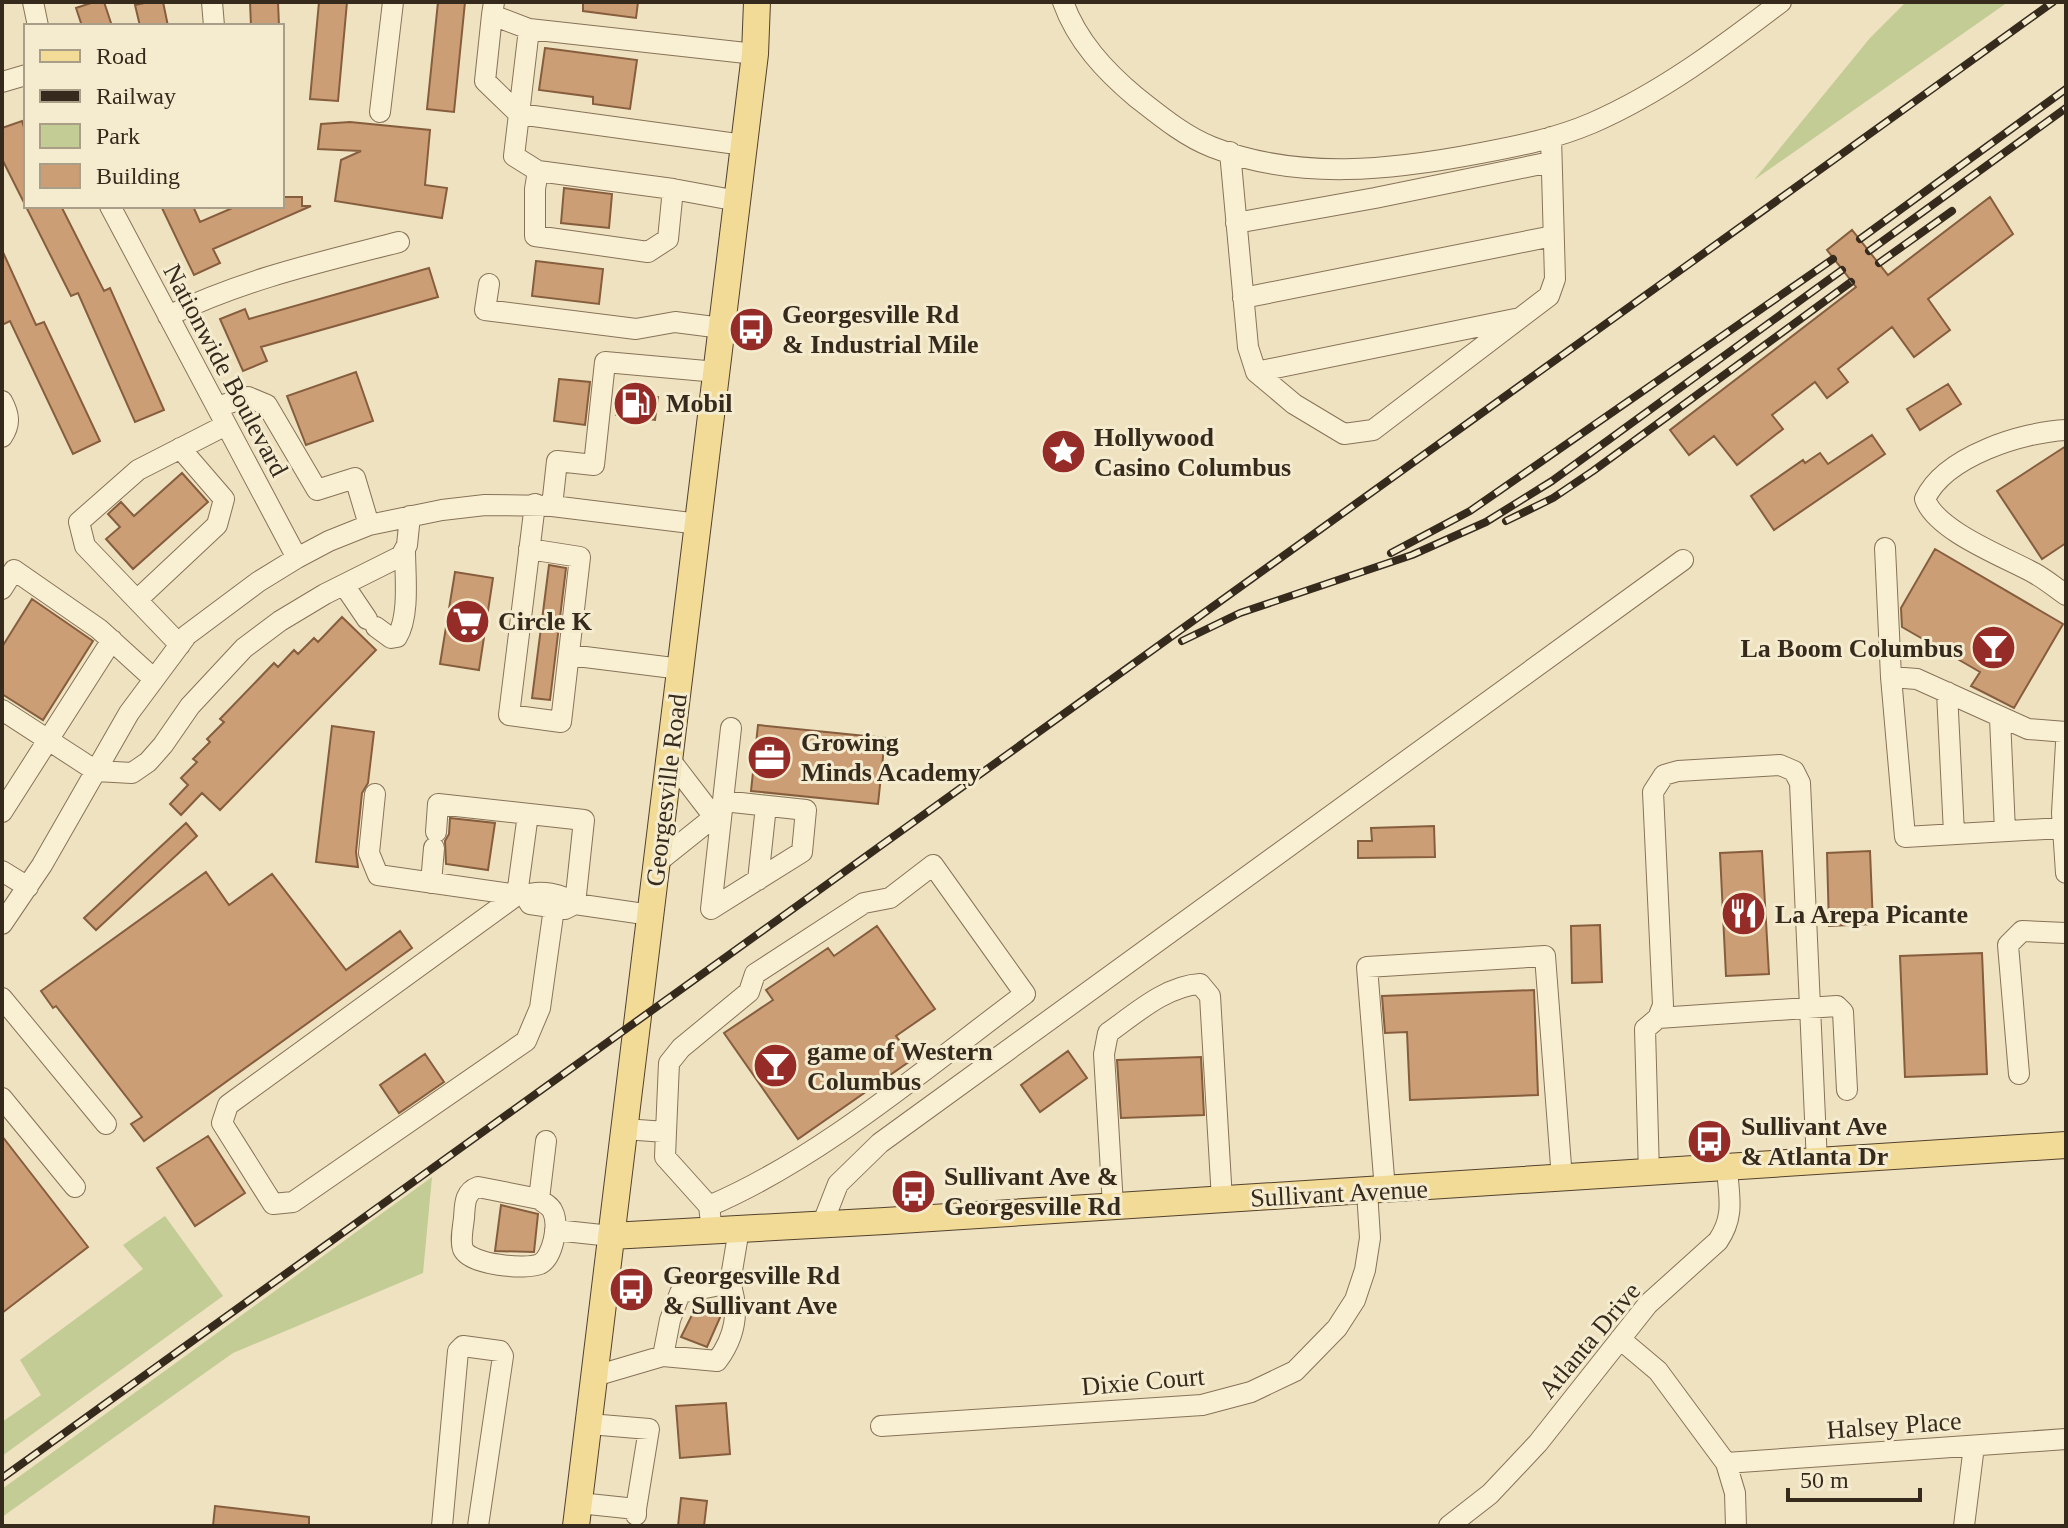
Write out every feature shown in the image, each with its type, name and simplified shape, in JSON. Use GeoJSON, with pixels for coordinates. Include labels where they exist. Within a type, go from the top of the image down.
{"type":"FeatureCollection","features":[{"type":"Feature","properties":{"kind":"main road","name":"Georgesville Road"},"geometry":{"type":"LineString","coordinates":[[578,1514],[738,201],[755,54],[757,2]]}},
{"type":"Feature","properties":{"kind":"main road","name":"Georgesville Road"},"geometry":{"type":"LineString","coordinates":[[755,54],[772,2]]}},
{"type":"Feature","properties":{"kind":"main road","name":"Sullivant Avenue"},"geometry":{"type":"LineString","coordinates":[[611,1236],[711,1218],[739,1229],[822,1225],[2066,1145]]}},
{"type":"Feature","properties":{"kind":"street"},"geometry":{"type":"LineString","coordinates":[[33,2],[38,24]]}},
{"type":"Feature","properties":{"kind":"street"},"geometry":{"type":"LineString","coordinates":[[212,2],[214,24]]}},
{"type":"Feature","properties":{"kind":"street"},"geometry":{"type":"LineString","coordinates":[[380,112],[393,2]]}},
{"type":"Feature","properties":{"kind":"street"},"geometry":{"type":"LineString","coordinates":[[1063,2],[1084,44],[1111,77],[1173,125],[1211,147],[1302,169],[1359,170],[1446,160],[1535,143],[1592,123],[1709,56],[1781,2]]}},
{"type":"Feature","properties":{"kind":"street"},"geometry":{"type":"LineString","coordinates":[[744,145],[519,114],[485,81],[493,9],[529,29],[755,54]]}},
{"type":"Feature","properties":{"kind":"street"},"geometry":{"type":"LineString","coordinates":[[529,29],[514,156],[538,171],[738,201]]}},
{"type":"Feature","properties":{"kind":"street"},"geometry":{"type":"LineString","coordinates":[[2,82],[24,76]]}},
{"type":"Feature","properties":{"kind":"street"},"geometry":{"type":"LineString","coordinates":[[1230,152],[1248,347],[1256,372],[1294,404],[1344,434],[1373,430],[1549,296],[1555,279],[1551,137]]}},
{"type":"Feature","properties":{"kind":"street"},"geometry":{"type":"LineString","coordinates":[[1236,223],[1551,162]]}},
{"type":"Feature","properties":{"kind":"street"},"geometry":{"type":"LineString","coordinates":[[538,171],[535,236],[648,252],[668,239],[673,189]]}},
{"type":"Feature","properties":{"kind":"street","name":"Nationwide Boulevard"},"geometry":{"type":"LineString","coordinates":[[111,208],[297,558]]}},
{"type":"Feature","properties":{"kind":"street"},"geometry":{"type":"LineString","coordinates":[[1243,298],[1553,236]]}},
{"type":"Feature","properties":{"kind":"street"},"geometry":{"type":"LineString","coordinates":[[168,316],[215,294],[264,277],[399,242]]}},
{"type":"Feature","properties":{"kind":"street"},"geometry":{"type":"LineString","coordinates":[[489,284],[485,310],[636,329],[675,322],[722,328]]}},
{"type":"Feature","properties":{"kind":"street"},"geometry":{"type":"LineString","coordinates":[[1256,372],[1520,318]]}},
{"type":"Feature","properties":{"kind":"street"},"geometry":{"type":"LineString","coordinates":[[529,549],[580,557],[561,722],[509,715],[529,549],[557,461],[594,465],[605,362],[717,372]]}},
{"type":"Feature","properties":{"kind":"street"},"geometry":{"type":"LineString","coordinates":[[180,645],[85,546],[79,522],[138,470],[180,448],[248,397],[267,405],[317,490],[355,478],[369,525]]}},
{"type":"Feature","properties":{"kind":"street"},"geometry":{"type":"LineString","coordinates":[[2,401],[9,416],[5,432]]}},
{"type":"Feature","properties":{"kind":"street"},"geometry":{"type":"LineString","coordinates":[[2066,430],[2045,431],[1998,443],[1962,462],[1929,490],[1925,499],[1928,507],[1941,519],[1973,542],[2037,574],[2066,595]]}},
{"type":"Feature","properties":{"kind":"street"},"geometry":{"type":"LineString","coordinates":[[137,600],[217,525],[224,499],[180,448]]}},
{"type":"Feature","properties":{"kind":"street"},"geometry":{"type":"LineString","coordinates":[[3,920],[28,887],[129,713],[187,635],[258,582],[297,558],[369,525],[485,505],[544,505],[699,524]]}},
{"type":"Feature","properties":{"kind":"street"},"geometry":{"type":"LineString","coordinates":[[344,585],[372,623],[391,638],[397,637],[401,630],[406,592],[405,550],[410,516]]}},
{"type":"Feature","properties":{"kind":"street"},"geometry":{"type":"LineString","coordinates":[[1885,548],[1891,677],[1905,837],[2062,828]]}},
{"type":"Feature","properties":{"kind":"street"},"geometry":{"type":"LineString","coordinates":[[2,710],[96,771],[132,773],[148,762],[190,706],[244,648],[280,621],[344,585],[390,564],[405,550]]}},
{"type":"Feature","properties":{"kind":"street"},"geometry":{"type":"LineString","coordinates":[[822,1225],[838,1184],[880,1143],[1683,560]]}},
{"type":"Feature","properties":{"kind":"street"},"geometry":{"type":"LineString","coordinates":[[2,589],[14,570],[112,640],[154,679]]}},
{"type":"Feature","properties":{"kind":"street"},"geometry":{"type":"LineString","coordinates":[[2,812],[112,640]]}},
{"type":"Feature","properties":{"kind":"street"},"geometry":{"type":"LineString","coordinates":[[569,655],[681,669]]}},
{"type":"Feature","properties":{"kind":"street"},"geometry":{"type":"LineString","coordinates":[[1891,677],[1917,679],[2028,729],[2066,732]]}},
{"type":"Feature","properties":{"kind":"street"},"geometry":{"type":"LineString","coordinates":[[1947,692],[1954,833]]}},
{"type":"Feature","properties":{"kind":"street"},"geometry":{"type":"LineString","coordinates":[[2000,718],[2005,831]]}},
{"type":"Feature","properties":{"kind":"street"},"geometry":{"type":"LineString","coordinates":[[659,861],[719,812],[766,806],[806,810],[802,852],[711,909],[719,812],[731,728]]}},
{"type":"Feature","properties":{"kind":"street"},"geometry":{"type":"LineString","coordinates":[[2066,743],[2062,828],[2066,873]]}},
{"type":"Feature","properties":{"kind":"street"},"geometry":{"type":"LineString","coordinates":[[671,761],[719,812]]}},
{"type":"Feature","properties":{"kind":"street"},"geometry":{"type":"LineString","coordinates":[[1649,1174],[1645,1029],[1658,1018],[1663,1005],[1653,792],[1664,775],[1678,771],[1780,765],[1794,771],[1800,783],[1817,1163]]}},
{"type":"Feature","properties":{"kind":"street"},"geometry":{"type":"LineString","coordinates":[[375,794],[369,853],[378,875],[521,896],[530,904],[651,915]]}},
{"type":"Feature","properties":{"kind":"street"},"geometry":{"type":"LineString","coordinates":[[431,883],[438,804],[584,820],[540,1008],[526,1041],[293,1202],[273,1204],[222,1123],[228,1105],[521,896],[528,814]]}},
{"type":"Feature","properties":{"kind":"street"},"geometry":{"type":"LineString","coordinates":[[758,880],[766,806]]}},
{"type":"Feature","properties":{"kind":"street"},"geometry":{"type":"LineString","coordinates":[[933,865],[1025,994],[860,1116],[745,1191],[711,1218],[665,1157],[666,1132],[669,1063],[681,1048],[749,992],[755,974],[864,903],[890,898],[933,865]]}},
{"type":"Feature","properties":{"kind":"street"},"geometry":{"type":"LineString","coordinates":[[2,871],[28,887]]}},
{"type":"Feature","properties":{"kind":"street"},"geometry":{"type":"LineString","coordinates":[[2019,1074],[2008,945],[2022,931],[2066,933]]}},
{"type":"Feature","properties":{"kind":"street","name":"Dixie Court"},"geometry":{"type":"LineString","coordinates":[[881,1426],[1202,1405],[1251,1392],[1295,1371],[1337,1328],[1355,1300],[1365,1270],[1376,1190],[1367,967],[1545,956],[1562,1179]]}},
{"type":"Feature","properties":{"kind":"street"},"geometry":{"type":"LineString","coordinates":[[1113,1206],[1104,1054],[1108,1033],[1147,1005],[1184,985],[1200,984],[1210,996],[1222,1200]]}},
{"type":"Feature","properties":{"kind":"street"},"geometry":{"type":"LineString","coordinates":[[2,998],[106,1124]]}},
{"type":"Feature","properties":{"kind":"street"},"geometry":{"type":"LineString","coordinates":[[1658,1018],[1837,1006],[1843,1012],[1847,1090]]}},
{"type":"Feature","properties":{"kind":"street"},"geometry":{"type":"LineString","coordinates":[[2,1098],[75,1187]]}},
{"type":"Feature","properties":{"kind":"street"},"geometry":{"type":"LineString","coordinates":[[624,1129],[666,1132]]}},
{"type":"Feature","properties":{"kind":"street"},"geometry":{"type":"LineString","coordinates":[[539,1199],[546,1141]]}},
{"type":"Feature","properties":{"kind":"street","name":"Atlanta Drive"},"geometry":{"type":"LineString","coordinates":[[1453,1525],[1490,1494],[1538,1443],[1648,1304],[1718,1241],[1730,1216],[1727,1169]]}},
{"type":"Feature","properties":{"kind":"street"},"geometry":{"type":"LineString","coordinates":[[488,1188],[539,1199],[553,1212],[555,1230],[546,1260],[538,1265],[527,1267],[481,1262],[464,1250],[462,1243],[465,1202],[473,1189],[488,1188]]}},
{"type":"Feature","properties":{"kind":"street"},"geometry":{"type":"LineString","coordinates":[[595,1376],[663,1356],[717,1361],[730,1343],[737,1302],[730,1283],[739,1229]]}},
{"type":"Feature","properties":{"kind":"street"},"geometry":{"type":"LineString","coordinates":[[555,1230],[611,1236]]}},
{"type":"Feature","properties":{"kind":"street"},"geometry":{"type":"LineString","coordinates":[[663,1356],[670,1320],[680,1293],[730,1283]]}},
{"type":"Feature","properties":{"kind":"street"},"geometry":{"type":"LineString","coordinates":[[1620,1339],[1658,1371],[1726,1463],[1735,1493],[1736,1526]]}},
{"type":"Feature","properties":{"kind":"street"},"geometry":{"type":"LineString","coordinates":[[442,1526],[458,1351],[463,1346],[500,1351],[503,1356],[478,1526]]}},
{"type":"Feature","properties":{"kind":"street"},"geometry":{"type":"LineString","coordinates":[[578,1514],[635,1519],[649,1429],[589,1424]]}},
{"type":"Feature","properties":{"kind":"street","name":"Halsey Place"},"geometry":{"type":"LineString","coordinates":[[1726,1463],[2066,1439]]}},
{"type":"Feature","properties":{"kind":"street"},"geometry":{"type":"LineString","coordinates":[[1964,1526],[1974,1446]]}},
{"type":"Feature","properties":{"kind":"green space"},"geometry":{"type":"Polygon","coordinates":[[[1906,2],[2008,2],[1754,180],[1870,38],[1906,2]]]}},
{"type":"Feature","properties":{"kind":"green space"},"geometry":{"type":"Polygon","coordinates":[[[432,1177],[423,1273],[233,1353],[2,1517],[2,1489],[432,1177]]]}},
{"type":"Feature","properties":{"kind":"green space"},"geometry":{"type":"Polygon","coordinates":[[[165,1216],[223,1296],[2,1456],[2,1422],[41,1395],[20,1360],[143,1269],[123,1245],[165,1216]]]}},
{"type":"Feature","properties":{"kind":"building"},"geometry":{"type":"Polygon","coordinates":[[[104,2],[111,24],[81,24],[76,8],[104,2]]]}},
{"type":"Feature","properties":{"kind":"building"},"geometry":{"type":"Polygon","coordinates":[[[163,2],[168,24],[140,24],[135,5],[163,2]]]}},
{"type":"Feature","properties":{"kind":"building"},"geometry":{"type":"Polygon","coordinates":[[[250,2],[278,2],[279,24],[251,24],[250,2]]]}},
{"type":"Feature","properties":{"kind":"building"},"geometry":{"type":"Polygon","coordinates":[[[319,2],[347,2],[338,101],[310,99],[319,2]]]}},
{"type":"Feature","properties":{"kind":"building"},"geometry":{"type":"Polygon","coordinates":[[[438,2],[465,2],[454,112],[427,109],[438,2]]]}},
{"type":"Feature","properties":{"kind":"building"},"geometry":{"type":"Polygon","coordinates":[[[583,2],[638,2],[636,18],[583,11],[583,2]]]}},
{"type":"Feature","properties":{"kind":"building"},"geometry":{"type":"Polygon","coordinates":[[[545,48],[637,60],[630,109],[593,104],[593,97],[539,90],[545,48]]]}},
{"type":"Feature","properties":{"kind":"building"},"geometry":{"type":"Polygon","coordinates":[[[22,121],[24,128],[24,203],[2,159],[2,128],[22,121]]]}},
{"type":"Feature","properties":{"kind":"building"},"geometry":{"type":"Polygon","coordinates":[[[350,122],[430,130],[425,185],[447,188],[442,218],[335,201],[341,160],[361,151],[318,149],[321,124],[350,122]]]}},
{"type":"Feature","properties":{"kind":"building"},"geometry":{"type":"Polygon","coordinates":[[[564,188],[612,194],[609,228],[561,223],[564,188]]]}},
{"type":"Feature","properties":{"kind":"building"},"geometry":{"type":"Polygon","coordinates":[[[284,197],[302,197],[302,206],[311,206],[213,249],[220,263],[194,275],[162,208],[194,208],[200,222],[232,208],[284,208],[284,197]]]}},
{"type":"Feature","properties":{"kind":"building"},"geometry":{"type":"Polygon","coordinates":[[[1990,197],[2013,234],[1928,299],[1950,330],[1914,357],[1892,327],[1838,369],[1848,382],[1827,398],[1815,382],[1772,415],[1783,429],[1737,465],[1714,436],[1689,455],[1670,430],[1856,287],[1827,250],[1852,230],[1888,275],[1990,197]]]}},
{"type":"Feature","properties":{"kind":"building"},"geometry":{"type":"Polygon","coordinates":[[[27,208],[62,208],[104,291],[110,288],[164,410],[135,422],[78,293],[71,296],[27,208]]]}},
{"type":"Feature","properties":{"kind":"building"},"geometry":{"type":"Polygon","coordinates":[[[2,250],[36,325],[44,322],[100,441],[73,454],[10,321],[2,325],[2,250]]]}},
{"type":"Feature","properties":{"kind":"building"},"geometry":{"type":"Polygon","coordinates":[[[536,261],[603,269],[599,304],[532,296],[536,261]]]}},
{"type":"Feature","properties":{"kind":"building"},"geometry":{"type":"Polygon","coordinates":[[[429,268],[438,297],[261,347],[267,361],[243,371],[220,319],[245,309],[249,319],[429,268]]]}},
{"type":"Feature","properties":{"kind":"building"},"geometry":{"type":"Polygon","coordinates":[[[356,372],[373,421],[306,445],[287,396],[356,372]]]}},
{"type":"Feature","properties":{"kind":"building"},"geometry":{"type":"Polygon","coordinates":[[[559,379],[590,382],[585,425],[554,421],[559,379]]]}},
{"type":"Feature","properties":{"kind":"building"},"geometry":{"type":"Polygon","coordinates":[[[1948,384],[1961,404],[1920,430],[1907,409],[1948,384]]]}},
{"type":"Feature","properties":{"kind":"building"},"geometry":{"type":"Polygon","coordinates":[[[619,392],[658,397],[655,420],[616,415],[619,392]]]}},
{"type":"Feature","properties":{"kind":"building"},"geometry":{"type":"Polygon","coordinates":[[[1872,435],[1885,454],[1774,530],[1751,496],[1803,460],[1805,463],[1820,453],[1828,464],[1872,435]]]}},
{"type":"Feature","properties":{"kind":"building"},"geometry":{"type":"Polygon","coordinates":[[[2066,446],[2066,543],[2042,559],[1997,491],[2066,446]]]}},
{"type":"Feature","properties":{"kind":"building"},"geometry":{"type":"Polygon","coordinates":[[[182,473],[208,502],[133,569],[106,539],[120,527],[108,514],[121,502],[134,516],[182,473]]]}},
{"type":"Feature","properties":{"kind":"building","name":"La Boom Columbus"},"geometry":{"type":"Polygon","coordinates":[[[1935,549],[2063,624],[2014,708],[1971,686],[1980,672],[1902,627],[1901,608],[1935,549]]]}},
{"type":"Feature","properties":{"kind":"building"},"geometry":{"type":"Polygon","coordinates":[[[549,565],[566,568],[550,700],[532,698],[549,565]]]}},
{"type":"Feature","properties":{"kind":"building","name":"Circle K"},"geometry":{"type":"Polygon","coordinates":[[[455,572],[493,578],[479,670],[440,664],[455,572]]]}},
{"type":"Feature","properties":{"kind":"building"},"geometry":{"type":"Polygon","coordinates":[[[32,599],[93,641],[43,720],[2,694],[2,647],[32,599]]]}},
{"type":"Feature","properties":{"kind":"building"},"geometry":{"type":"Polygon","coordinates":[[[342,617],[376,650],[220,810],[202,793],[181,815],[170,804],[188,785],[181,778],[197,762],[193,759],[210,742],[207,739],[224,722],[220,719],[274,663],[278,667],[294,650],[298,654],[314,638],[318,642],[342,617]]]}},
{"type":"Feature","properties":{"kind":"building"},"geometry":{"type":"Polygon","coordinates":[[[758,725],[885,738],[878,804],[751,791],[758,725]]]}},
{"type":"Feature","properties":{"kind":"building"},"geometry":{"type":"Polygon","coordinates":[[[332,726],[374,732],[368,783],[362,793],[356,852],[358,867],[316,862],[332,726]]]}},
{"type":"Feature","properties":{"kind":"building"},"geometry":{"type":"Polygon","coordinates":[[[450,818],[495,823],[488,870],[446,864],[445,841],[449,834],[450,818]]]}},
{"type":"Feature","properties":{"kind":"building"},"geometry":{"type":"Polygon","coordinates":[[[186,823],[197,836],[96,930],[84,918],[186,823]]]}},
{"type":"Feature","properties":{"kind":"building"},"geometry":{"type":"Polygon","coordinates":[[[1434,826],[1435,857],[1358,858],[1358,841],[1372,841],[1371,828],[1434,826]]]}},
{"type":"Feature","properties":{"kind":"building","name":"La Arepa Picante"},"geometry":{"type":"Polygon","coordinates":[[[1762,851],[1769,974],[1726,976],[1720,853],[1762,851]]]}},
{"type":"Feature","properties":{"kind":"building"},"geometry":{"type":"Polygon","coordinates":[[[1870,851],[1873,924],[1829,926],[1827,853],[1870,851]]]}},
{"type":"Feature","properties":{"kind":"building"},"geometry":{"type":"Polygon","coordinates":[[[206,872],[229,905],[272,874],[346,970],[400,931],[412,948],[144,1141],[131,1124],[142,1117],[41,991],[206,872]]]}},
{"type":"Feature","properties":{"kind":"building"},"geometry":{"type":"Polygon","coordinates":[[[1600,925],[1602,982],[1572,983],[1571,926],[1600,925]]]}},
{"type":"Feature","properties":{"kind":"building"},"geometry":{"type":"Polygon","coordinates":[[[877,926],[935,1009],[896,1036],[913,1059],[798,1139],[724,1033],[773,1000],[766,990],[828,948],[834,956],[877,926]]]}},
{"type":"Feature","properties":{"kind":"building"},"geometry":{"type":"Polygon","coordinates":[[[1982,953],[1987,1074],[1905,1077],[1900,956],[1982,953]]]}},
{"type":"Feature","properties":{"kind":"building"},"geometry":{"type":"Polygon","coordinates":[[[1534,990],[1538,1095],[1410,1100],[1407,1032],[1385,1033],[1382,996],[1534,990]]]}},
{"type":"Feature","properties":{"kind":"building"},"geometry":{"type":"Polygon","coordinates":[[[1068,1051],[1087,1078],[1040,1112],[1021,1085],[1068,1051]]]}},
{"type":"Feature","properties":{"kind":"building"},"geometry":{"type":"Polygon","coordinates":[[[425,1054],[444,1082],[399,1113],[380,1085],[425,1054]]]}},
{"type":"Feature","properties":{"kind":"building"},"geometry":{"type":"Polygon","coordinates":[[[1201,1057],[1204,1115],[1121,1118],[1117,1060],[1201,1057]]]}},
{"type":"Feature","properties":{"kind":"building"},"geometry":{"type":"Polygon","coordinates":[[[2,1136],[88,1247],[2,1313],[2,1136]]]}},
{"type":"Feature","properties":{"kind":"building"},"geometry":{"type":"Polygon","coordinates":[[[208,1136],[245,1193],[195,1226],[157,1168],[208,1136]]]}},
{"type":"Feature","properties":{"kind":"building"},"geometry":{"type":"Polygon","coordinates":[[[501,1205],[538,1214],[534,1252],[495,1251],[501,1205]]]}},
{"type":"Feature","properties":{"kind":"building"},"geometry":{"type":"Polygon","coordinates":[[[698,1303],[722,1313],[707,1347],[681,1337],[698,1303]]]}},
{"type":"Feature","properties":{"kind":"building"},"geometry":{"type":"Polygon","coordinates":[[[726,1403],[730,1454],[680,1458],[676,1406],[726,1403]]]}},
{"type":"Feature","properties":{"kind":"building"},"geometry":{"type":"Polygon","coordinates":[[[681,1498],[707,1501],[704,1526],[678,1526],[681,1498]]]}},
{"type":"Feature","properties":{"kind":"building"},"geometry":{"type":"Polygon","coordinates":[[[215,1506],[309,1517],[309,1526],[213,1526],[215,1506]]]}},
{"type":"Feature","properties":{"kind":"railway"},"geometry":{"type":"LineString","coordinates":[[2,1478],[2053,2]]}},
{"type":"Feature","properties":{"kind":"railway"},"geometry":{"type":"LineString","coordinates":[[1860,239],[2066,89]]}},
{"type":"Feature","properties":{"kind":"railway"},"geometry":{"type":"LineString","coordinates":[[1869,251],[2066,108]]}},
{"type":"Feature","properties":{"kind":"railway"},"geometry":{"type":"LineString","coordinates":[[1879,263],[1952,211]]}},
{"type":"Feature","properties":{"kind":"railway"},"geometry":{"type":"LineString","coordinates":[[1391,553],[1470,511],[1833,259]]}},
{"type":"Feature","properties":{"kind":"railway"},"geometry":{"type":"LineString","coordinates":[[1182,641],[1240,613],[1412,555],[1486,522],[1552,481],[1842,270]]}},
{"type":"Feature","properties":{"kind":"railway"},"geometry":{"type":"LineString","coordinates":[[1506,521],[1553,498],[1593,471],[1851,282]]}},
{"type":"Feature","properties":{"kind":"place","name":"Georgesville Rd & Industrial Mile"},"geometry":{"type":"Point","coordinates":[751,329]}},
{"type":"Feature","properties":{"kind":"place","name":"Mobil"},"geometry":{"type":"Point","coordinates":[635,403]}},
{"type":"Feature","properties":{"kind":"place","name":"Hollywood Casino Columbus"},"geometry":{"type":"Point","coordinates":[1063,452]}},
{"type":"Feature","properties":{"kind":"place","name":"Circle K"},"geometry":{"type":"Point","coordinates":[467,621]}},
{"type":"Feature","properties":{"kind":"place","name":"La Boom Columbus"},"geometry":{"type":"Point","coordinates":[1994,648]}},
{"type":"Feature","properties":{"kind":"place","name":"Growing Minds Academy"},"geometry":{"type":"Point","coordinates":[770,757]}},
{"type":"Feature","properties":{"kind":"place","name":"La Arepa Picante"},"geometry":{"type":"Point","coordinates":[1744,914]}},
{"type":"Feature","properties":{"kind":"place","name":"game of Western Columbus"},"geometry":{"type":"Point","coordinates":[776,1066]}},
{"type":"Feature","properties":{"kind":"place","name":"Sullivant Ave & Atlanta Dr"},"geometry":{"type":"Point","coordinates":[1710,1141]}},
{"type":"Feature","properties":{"kind":"place","name":"Sullivant Ave & Georgesville Rd"},"geometry":{"type":"Point","coordinates":[913,1191]}},
{"type":"Feature","properties":{"kind":"place","name":"Georgesville Rd & Sullivant Ave"},"geometry":{"type":"Point","coordinates":[632,1290]}}]}
